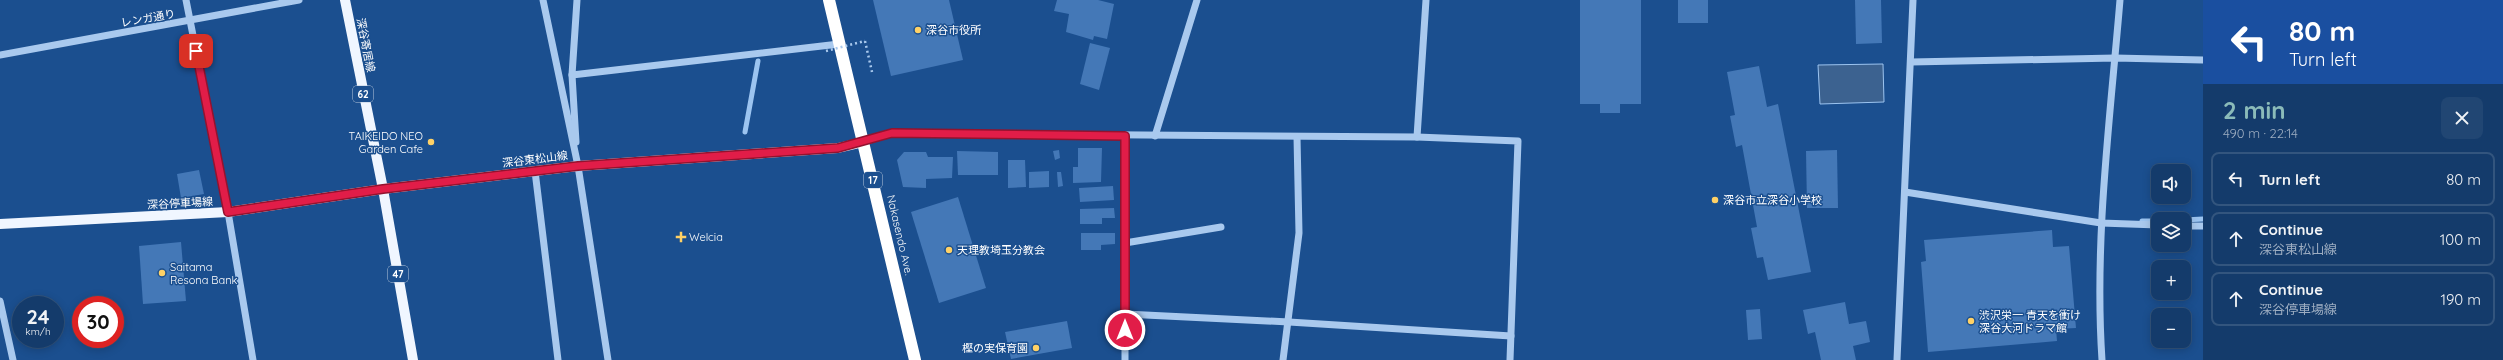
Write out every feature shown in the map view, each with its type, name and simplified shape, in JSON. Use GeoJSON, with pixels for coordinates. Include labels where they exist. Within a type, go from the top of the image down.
{"type":"FeatureCollection","features":[{"type":"Feature","properties":{"kind":"highway","name":"Nakasendo Ave."},"geometry":{"type":"LineString","coordinates":[[829,0],[915,360]]}},
{"type":"Feature","properties":{"kind":"main road","name":"深谷寄居線"},"geometry":{"type":"LineString","coordinates":[[345,0],[383,189]]}},
{"type":"Feature","properties":{"kind":"main road","name":"深谷東松山線"},"geometry":{"type":"LineString","coordinates":[[383,189],[578,166],[838,148],[864,142]]}},
{"type":"Feature","properties":{"kind":"main road","name":"深谷停車場線"},"geometry":{"type":"LineString","coordinates":[[0,224],[228,212],[383,189]]}},
{"type":"Feature","properties":{"kind":"main road","name":"47"},"geometry":{"type":"LineString","coordinates":[[383,189],[413,360]]}},
{"type":"Feature","properties":{"kind":"street"},"geometry":{"type":"LineString","coordinates":[[186,0],[228,212],[254,360]]}},
{"type":"Feature","properties":{"kind":"street","name":"レンガ通り"},"geometry":{"type":"LineString","coordinates":[[0,55],[299,0]]}},
{"type":"Feature","properties":{"kind":"street"},"geometry":{"type":"LineString","coordinates":[[543,0],[578,166],[608,360]]}},
{"type":"Feature","properties":{"kind":"street"},"geometry":{"type":"LineString","coordinates":[[577,0],[572,75],[578,166]]}},
{"type":"Feature","properties":{"kind":"street"},"geometry":{"type":"LineString","coordinates":[[1155,136],[1197,0]]}},
{"type":"Feature","properties":{"kind":"street"},"geometry":{"type":"LineString","coordinates":[[1417,137],[1426,0]]}},
{"type":"Feature","properties":{"kind":"street"},"geometry":{"type":"LineString","coordinates":[[1898,360],[1913,0]]}},
{"type":"Feature","properties":{"kind":"street"},"geometry":{"type":"LineString","coordinates":[[2102,360],[2099,288],[2101,223],[2120,0]]}},
{"type":"Feature","properties":{"kind":"street"},"geometry":{"type":"LineString","coordinates":[[572,75],[839,44]]}},
{"type":"Feature","properties":{"kind":"street"},"geometry":{"type":"LineString","coordinates":[[1911,62],[2115,58],[2203,60]]}},
{"type":"Feature","properties":{"kind":"street"},"geometry":{"type":"LineString","coordinates":[[864,142],[892,133],[1125,136],[1417,137],[1518,141],[1510,360]]}},
{"type":"Feature","properties":{"kind":"street"},"geometry":{"type":"LineString","coordinates":[[1125,136],[1125,360]]}},
{"type":"Feature","properties":{"kind":"street"},"geometry":{"type":"LineString","coordinates":[[1283,360],[1289,322],[1299,233],[1297,137]]}},
{"type":"Feature","properties":{"kind":"street"},"geometry":{"type":"LineString","coordinates":[[535,171],[558,360]]}},
{"type":"Feature","properties":{"kind":"street"},"geometry":{"type":"LineString","coordinates":[[1904,192],[2101,223],[2151,225]]}},
{"type":"Feature","properties":{"kind":"street"},"geometry":{"type":"LineString","coordinates":[[2191,226],[2203,226]]}},
{"type":"Feature","properties":{"kind":"street"},"geometry":{"type":"LineString","coordinates":[[1125,243],[1221,227]]}},
{"type":"Feature","properties":{"kind":"street"},"geometry":{"type":"LineString","coordinates":[[0,301],[13,360]]}},
{"type":"Feature","properties":{"kind":"street"},"geometry":{"type":"LineString","coordinates":[[1125,314],[1289,322],[1511,336]]}},
{"type":"Feature","properties":{"kind":"path"},"geometry":{"type":"LineString","coordinates":[[826,51],[865,41],[872,72]]}},
{"type":"Feature","properties":{"kind":"water"},"geometry":{"type":"Polygon","coordinates":[[[1883,64],[1884,102],[1820,104],[1818,65],[1883,64]]]}},
{"type":"Feature","properties":{"kind":"building","name":"深谷市役所"},"geometry":{"type":"Polygon","coordinates":[[[873,0],[949,0],[963,60],[891,76],[873,0]]]}},
{"type":"Feature","properties":{"kind":"building"},"geometry":{"type":"Polygon","coordinates":[[[1057,0],[1098,0],[1114,4],[1107,39],[1094,36],[1093,40],[1066,32],[1069,14],[1054,11],[1057,0]]]}},
{"type":"Feature","properties":{"kind":"building"},"geometry":{"type":"Polygon","coordinates":[[[1580,0],[1641,0],[1641,104],[1620,104],[1620,113],[1600,113],[1600,104],[1580,104],[1580,0]]]}},
{"type":"Feature","properties":{"kind":"building"},"geometry":{"type":"Polygon","coordinates":[[[1678,0],[1708,0],[1708,23],[1678,23],[1678,0]]]}},
{"type":"Feature","properties":{"kind":"building"},"geometry":{"type":"Polygon","coordinates":[[[1855,0],[1881,0],[1882,43],[1856,44],[1855,0]]]}},
{"type":"Feature","properties":{"kind":"building"},"geometry":{"type":"Polygon","coordinates":[[[1090,43],[1110,48],[1099,90],[1080,84],[1090,43]]]}},
{"type":"Feature","properties":{"kind":"building"},"geometry":{"type":"Polygon","coordinates":[[[1759,66],[1767,107],[1778,104],[1811,272],[1768,280],[1763,257],[1757,258],[1751,228],[1757,227],[1742,145],[1736,147],[1730,116],[1735,115],[1727,72],[1759,66]]]}},
{"type":"Feature","properties":{"kind":"building"},"geometry":{"type":"Polygon","coordinates":[[[1078,148],[1102,148],[1101,182],[1073,183],[1073,167],[1078,167],[1078,148]]]}},
{"type":"Feature","properties":{"kind":"building"},"geometry":{"type":"Polygon","coordinates":[[[1059,150],[1060,158],[1055,160],[1053,151],[1059,150]]]}},
{"type":"Feature","properties":{"kind":"building"},"geometry":{"type":"Polygon","coordinates":[[[1837,150],[1838,208],[1807,208],[1806,151],[1837,150]]]}},
{"type":"Feature","properties":{"kind":"building"},"geometry":{"type":"Polygon","coordinates":[[[957,151],[998,152],[998,175],[958,175],[957,151]]]}},
{"type":"Feature","properties":{"kind":"building"},"geometry":{"type":"Polygon","coordinates":[[[904,152],[926,152],[928,157],[953,157],[952,178],[926,179],[926,188],[903,187],[897,160],[904,152]]]}},
{"type":"Feature","properties":{"kind":"building"},"geometry":{"type":"Polygon","coordinates":[[[1008,160],[1025,160],[1026,187],[1008,188],[1008,160]]]}},
{"type":"Feature","properties":{"kind":"building"},"geometry":{"type":"Polygon","coordinates":[[[199,170],[204,194],[181,198],[177,174],[199,170]]]}},
{"type":"Feature","properties":{"kind":"building"},"geometry":{"type":"Polygon","coordinates":[[[1049,171],[1049,187],[1029,188],[1029,172],[1049,171]]]}},
{"type":"Feature","properties":{"kind":"building"},"geometry":{"type":"Polygon","coordinates":[[[1057,172],[1061,172],[1063,186],[1058,187],[1057,172]]]}},
{"type":"Feature","properties":{"kind":"building"},"geometry":{"type":"Polygon","coordinates":[[[1113,186],[1114,200],[1080,202],[1079,188],[1113,186]]]}},
{"type":"Feature","properties":{"kind":"building","name":"天理教埼玉分教会"},"geometry":{"type":"Polygon","coordinates":[[[958,197],[986,288],[939,303],[911,212],[958,197]]]}},
{"type":"Feature","properties":{"kind":"building"},"geometry":{"type":"Polygon","coordinates":[[[1114,208],[1115,218],[1102,218],[1102,224],[1080,224],[1080,209],[1114,208]]]}},
{"type":"Feature","properties":{"kind":"building"},"geometry":{"type":"Polygon","coordinates":[[[2052,230],[2053,247],[2069,246],[2076,328],[2056,329],[2057,341],[1928,352],[1921,262],[1926,261],[1924,240],[2052,230]]]}},
{"type":"Feature","properties":{"kind":"building"},"geometry":{"type":"Polygon","coordinates":[[[1081,233],[1115,233],[1115,244],[1101,245],[1101,250],[1081,250],[1081,233]]]}},
{"type":"Feature","properties":{"kind":"building","name":"Saitama Resona Bank"},"geometry":{"type":"Polygon","coordinates":[[[181,242],[186,301],[143,304],[139,246],[181,242]]]}},
{"type":"Feature","properties":{"kind":"building"},"geometry":{"type":"Polygon","coordinates":[[[1845,302],[1849,324],[1866,321],[1870,342],[1853,346],[1856,360],[1821,360],[1815,332],[1808,334],[1803,310],[1845,302]]]}},
{"type":"Feature","properties":{"kind":"building"},"geometry":{"type":"Polygon","coordinates":[[[1760,309],[1762,339],[1748,340],[1746,310],[1760,309]]]}},
{"type":"Feature","properties":{"kind":"building"},"geometry":{"type":"Polygon","coordinates":[[[1067,321],[1072,348],[1011,359],[1005,332],[1067,321]]]}},
{"type":"Feature","properties":{"kind":"waterway"},"geometry":{"type":"LineString","coordinates":[[745,132],[758,61]]}},
{"type":"Feature","properties":{"kind":"waterway"},"geometry":{"type":"LineString","coordinates":[[2191,220],[2203,219]]}},
{"type":"Feature","properties":{"kind":"waterway"},"geometry":{"type":"LineString","coordinates":[[2142,221],[2151,221]]}},
{"type":"Feature","properties":{"kind":"place","name":"深谷市役所"},"geometry":{"type":"Point","coordinates":[918,30]}},
{"type":"Feature","properties":{"kind":"place","name":"TAIKEIDO NEO Garden Cafe"},"geometry":{"type":"Point","coordinates":[431,142]}},
{"type":"Feature","properties":{"kind":"place","name":"深谷市立深谷小学校"},"geometry":{"type":"Point","coordinates":[1715,200]}},
{"type":"Feature","properties":{"kind":"place","name":"Welcia"},"geometry":{"type":"Point","coordinates":[681,237]}},
{"type":"Feature","properties":{"kind":"place","name":"天理教埼玉分教会"},"geometry":{"type":"Point","coordinates":[949,250]}},
{"type":"Feature","properties":{"kind":"place","name":"Saitama Resona Bank"},"geometry":{"type":"Point","coordinates":[162,273]}},
{"type":"Feature","properties":{"kind":"place","name":"渋沢栄一 青天を衝け 深谷大河ドラマ館"},"geometry":{"type":"Point","coordinates":[1971,321]}},
{"type":"Feature","properties":{"kind":"place","name":"樫の実保育園"},"geometry":{"type":"Point","coordinates":[1036,348]}},
{"type":"Feature","properties":{"kind":"route"},"geometry":{"type":"LineString","coordinates":[[196,51],[228,212],[383,189],[578,166],[838,148],[892,133],[1125,136],[1125,330]]}}]}
